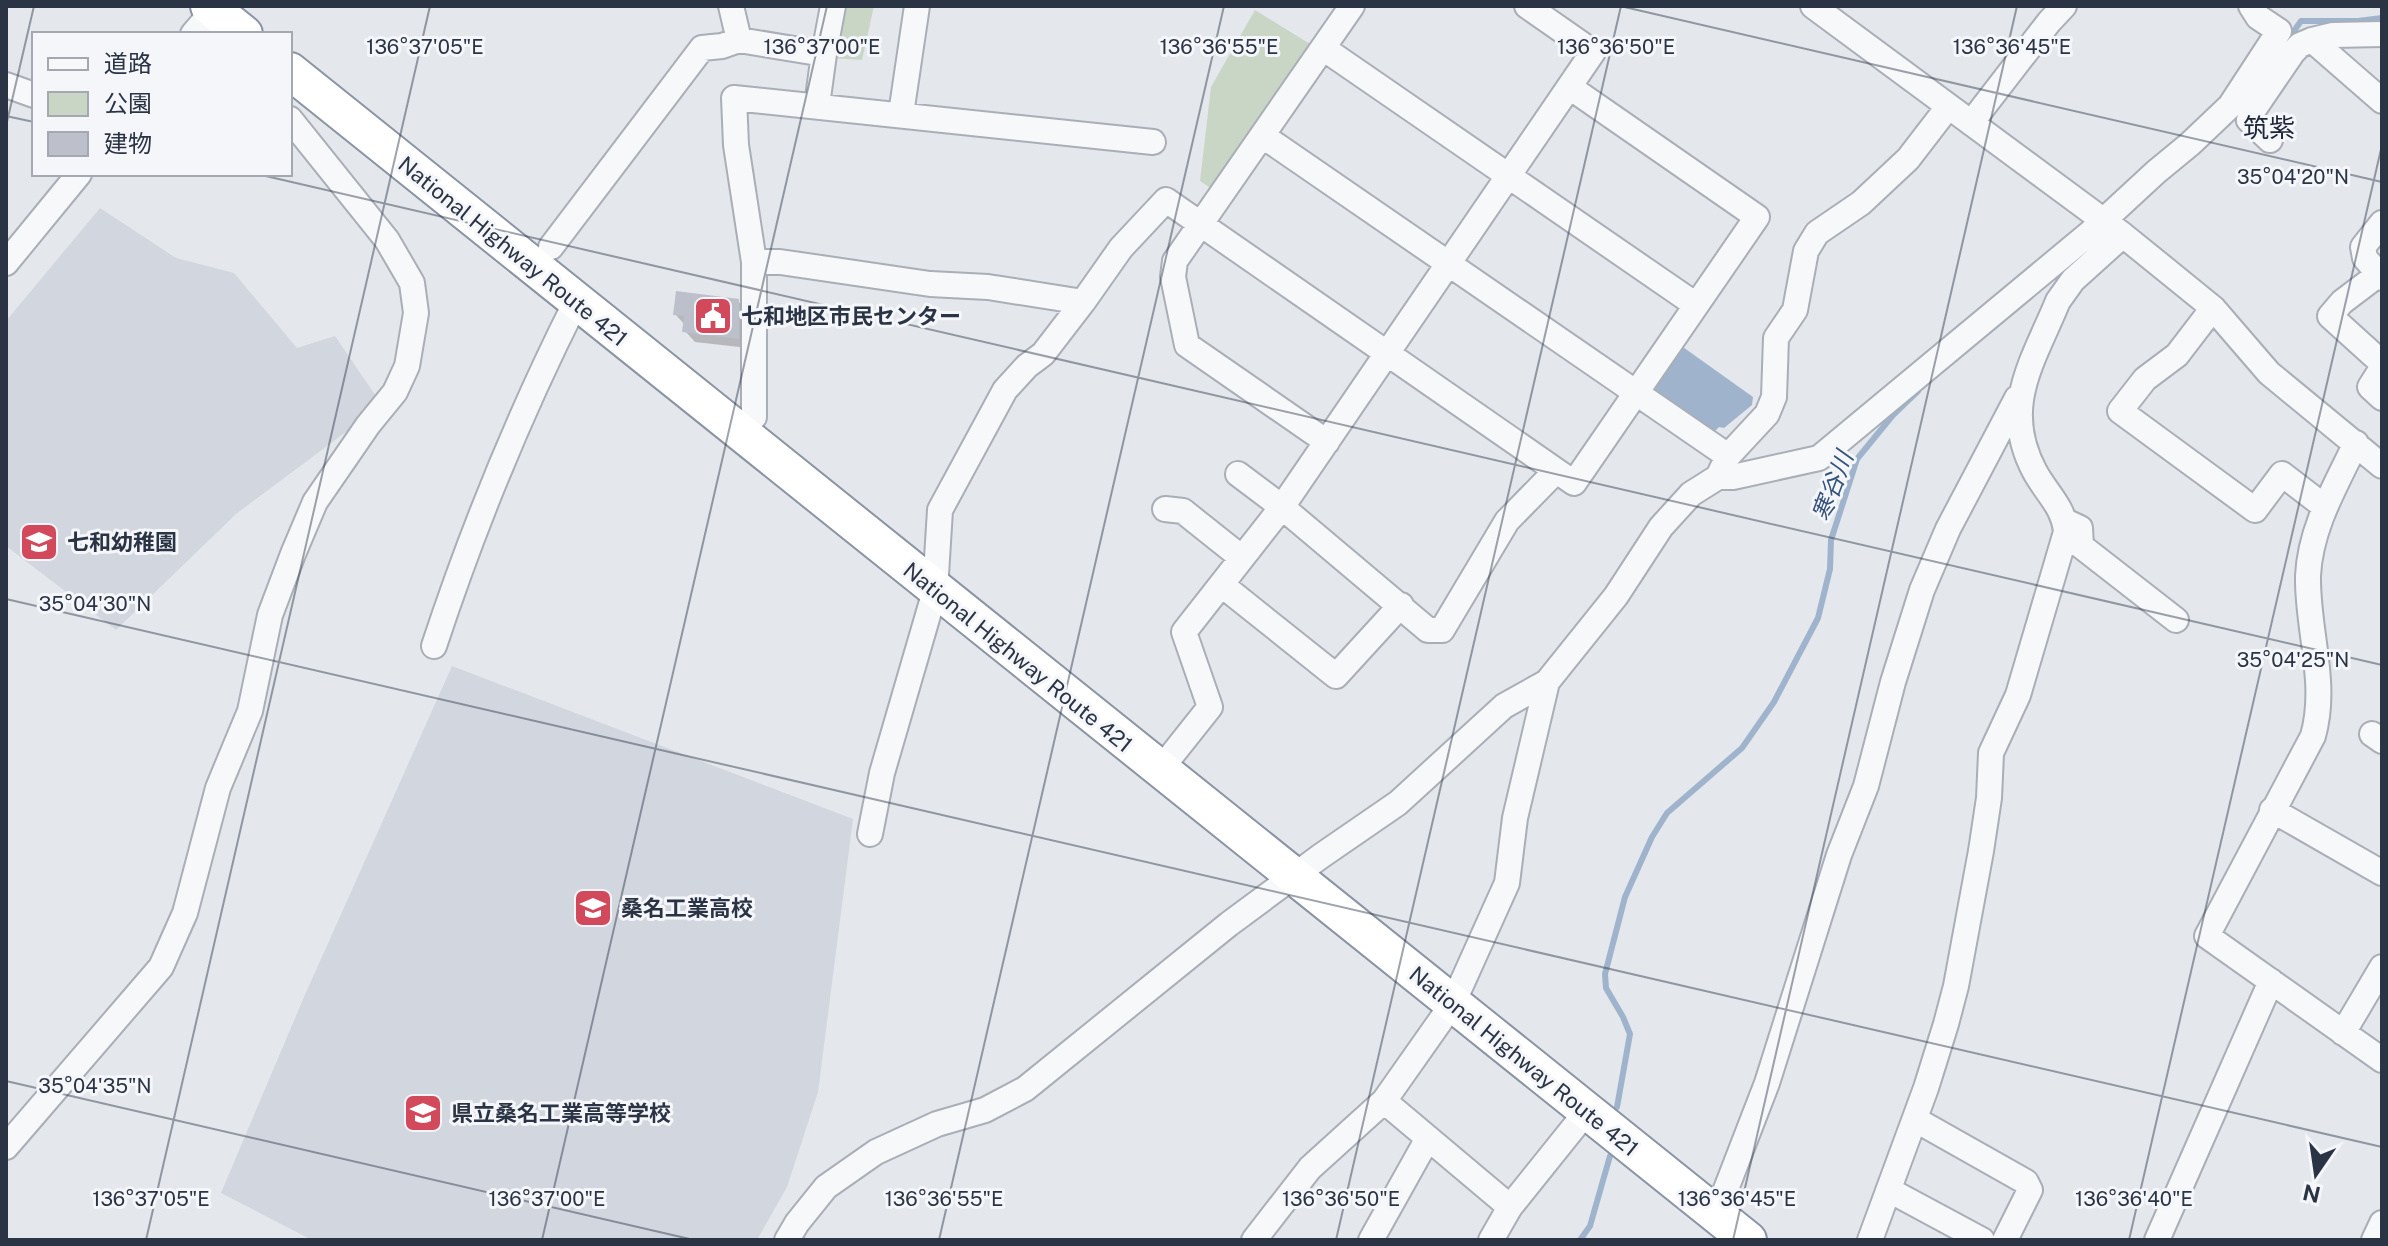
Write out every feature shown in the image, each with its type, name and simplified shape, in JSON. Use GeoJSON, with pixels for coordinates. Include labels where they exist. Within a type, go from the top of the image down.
{"type":"FeatureCollection","features":[{"type":"Feature","properties":{"kind":"highway"},"geometry":{"type":"LineString","coordinates":[[208,14],[240,32]]}},
{"type":"Feature","properties":{"kind":"highway","name":"National Highway Route 421"},"geometry":{"type":"LineString","coordinates":[[292,73],[1748,1240]]}},
{"type":"Feature","properties":{"kind":"street"},"geometry":{"type":"LineString","coordinates":[[731,6],[739,40]]}},
{"type":"Feature","properties":{"kind":"street"},"geometry":{"type":"LineString","coordinates":[[817,105],[833,6]]}},
{"type":"Feature","properties":{"kind":"street"},"geometry":{"type":"LineString","coordinates":[[901,114],[917,6]]}},
{"type":"Feature","properties":{"kind":"street"},"geometry":{"type":"LineString","coordinates":[[1327,442],[1187,345],[1173,277],[1175,261],[1352,6]]}},
{"type":"Feature","properties":{"kind":"street"},"geometry":{"type":"LineString","coordinates":[[1160,770],[1210,707],[1184,632],[1282,507],[1593,52],[1527,6]]}},
{"type":"Feature","properties":{"kind":"street"},"geometry":{"type":"LineString","coordinates":[[1813,6],[2115,229],[2213,308],[2269,373],[2382,466]]}},
{"type":"Feature","properties":{"kind":"street"},"geometry":{"type":"LineString","coordinates":[[1971,123],[2064,6]]}},
{"type":"Feature","properties":{"kind":"street"},"geometry":{"type":"LineString","coordinates":[[1716,1215],[1767,1083],[1839,855],[1866,786],[1893,682],[1922,590],[1948,529],[2020,392],[2065,289],[2115,229],[2230,106],[2279,31],[2258,17],[2251,6]]}},
{"type":"Feature","properties":{"kind":"street"},"geometry":{"type":"LineString","coordinates":[[2270,140],[2249,120],[2300,45],[2333,35],[2382,34]]}},
{"type":"Feature","properties":{"kind":"street"},"geometry":{"type":"LineString","coordinates":[[551,247],[702,48],[739,40],[824,54]]}},
{"type":"Feature","properties":{"kind":"street"},"geometry":{"type":"LineString","coordinates":[[2312,40],[2382,101]]}},
{"type":"Feature","properties":{"kind":"street"},"geometry":{"type":"LineString","coordinates":[[1323,48],[1696,305]]}},
{"type":"Feature","properties":{"kind":"street"},"geometry":{"type":"LineString","coordinates":[[6,85],[32,94]]}},
{"type":"Feature","properties":{"kind":"street"},"geometry":{"type":"LineString","coordinates":[[870,834],[882,773],[935,591],[940,510],[1005,390],[1059,336],[1121,248],[1166,200],[1574,483],[1757,217],[1571,88]]}},
{"type":"Feature","properties":{"kind":"street"},"geometry":{"type":"LineString","coordinates":[[738,433],[754,417],[754,262],[736,145],[734,98],[1153,142]]}},
{"type":"Feature","properties":{"kind":"street"},"geometry":{"type":"LineString","coordinates":[[787,1240],[826,1187],[876,1152],[937,1124],[985,1110],[1025,1089],[1229,924],[1398,803],[1504,706],[1547,682],[1616,596],[1661,527],[1691,494],[1723,467],[1767,414],[1774,397],[1776,338],[1795,310],[1806,251],[1817,233],[1861,203],[1896,170],[1948,107]]}},
{"type":"Feature","properties":{"kind":"street"},"geometry":{"type":"LineString","coordinates":[[6,1147],[161,967],[185,913],[218,788],[250,711],[270,615],[293,554],[315,502],[368,425],[395,392],[407,366],[416,313],[412,283],[368,214],[292,121]]}},
{"type":"Feature","properties":{"kind":"street"},"geometry":{"type":"LineString","coordinates":[[1263,136],[1636,393],[1733,477],[1819,458],[2115,229]]}},
{"type":"Feature","properties":{"kind":"street"},"geometry":{"type":"LineString","coordinates":[[6,263],[77,176]]}},
{"type":"Feature","properties":{"kind":"street"},"geometry":{"type":"LineString","coordinates":[[2382,223],[2363,247],[2365,258],[2380,276],[2342,302],[2330,316],[2382,365],[2370,387],[2382,398]]}},
{"type":"Feature","properties":{"kind":"street"},"geometry":{"type":"LineString","coordinates":[[754,262],[780,262],[930,284],[988,287],[1083,302]]}},
{"type":"Feature","properties":{"kind":"street"},"geometry":{"type":"LineString","coordinates":[[434,646],[463,558],[545,362],[576,302]]}},
{"type":"Feature","properties":{"kind":"street"},"geometry":{"type":"LineString","coordinates":[[2213,308],[2177,355],[2145,379],[2120,411],[2255,510],[2282,474],[2325,507]]}},
{"type":"Feature","properties":{"kind":"street"},"geometry":{"type":"LineString","coordinates":[[1870,1240],[1914,1123],[1956,986],[1989,798],[1991,753],[2024,679],[2066,532],[2061,509],[2040,481],[2026,453],[2019,426],[2020,392]]}},
{"type":"Feature","properties":{"kind":"street"},"geometry":{"type":"LineString","coordinates":[[2356,443],[2325,507],[2308,576],[2320,691],[2313,736],[2207,936],[2382,1060]]}},
{"type":"Feature","properties":{"kind":"street"},"geometry":{"type":"LineString","coordinates":[[1238,474],[1282,507],[1428,630],[1442,630],[1507,521],[1556,471]]}},
{"type":"Feature","properties":{"kind":"street"},"geometry":{"type":"LineString","coordinates":[[1165,509],[1183,511],[1242,558]]}},
{"type":"Feature","properties":{"kind":"street"},"geometry":{"type":"LineString","coordinates":[[2065,521],[2080,528],[2081,546],[2176,620]]}},
{"type":"Feature","properties":{"kind":"street"},"geometry":{"type":"LineString","coordinates":[[1222,585],[1336,676],[1401,605]]}},
{"type":"Feature","properties":{"kind":"street"},"geometry":{"type":"LineString","coordinates":[[1254,1240],[1310,1168],[1384,1101],[1453,1003],[1507,883],[1515,818],[1547,682]]}},
{"type":"Feature","properties":{"kind":"street"},"geometry":{"type":"LineString","coordinates":[[2272,810],[2382,873]]}},
{"type":"Feature","properties":{"kind":"street"},"geometry":{"type":"LineString","coordinates":[[2343,1033],[2382,967]]}},
{"type":"Feature","properties":{"kind":"street"},"geometry":{"type":"LineString","coordinates":[[2157,1240],[2271,981]]}},
{"type":"Feature","properties":{"kind":"street"},"geometry":{"type":"LineString","coordinates":[[1384,1101],[1510,1207]]}},
{"type":"Feature","properties":{"kind":"street"},"geometry":{"type":"LineString","coordinates":[[1491,1240],[1510,1207],[1587,1111]]}},
{"type":"Feature","properties":{"kind":"street"},"geometry":{"type":"LineString","coordinates":[[1914,1123],[1925,1125],[2026,1182],[2030,1190],[2005,1240]]}},
{"type":"Feature","properties":{"kind":"street"},"geometry":{"type":"LineString","coordinates":[[1371,1240],[1428,1138]]}},
{"type":"Feature","properties":{"kind":"street"},"geometry":{"type":"LineString","coordinates":[[1889,1190],[1982,1240]]}},
{"type":"Feature","properties":{"kind":"street"},"geometry":{"type":"LineString","coordinates":[[2374,1240],[2382,1223]]}},
{"type":"Feature","properties":{"kind":"shaded area"},"geometry":{"type":"Polygon","coordinates":[[[100,208],[176,258],[234,273],[297,348],[335,336],[382,405],[236,514],[116,630],[6,546],[6,321],[100,208]]]}},
{"type":"Feature","properties":{"kind":"shaded area","name":"桑名工業高校"},"geometry":{"type":"Polygon","coordinates":[[[452,666],[853,819],[818,1092],[787,1187],[757,1240],[312,1240],[221,1193],[304,997],[452,666]]]}},
{"type":"Feature","properties":{"kind":"green space"},"geometry":{"type":"Polygon","coordinates":[[[841,6],[874,6],[862,60],[831,58],[841,6]]]}},
{"type":"Feature","properties":{"kind":"green space"},"geometry":{"type":"Polygon","coordinates":[[[1255,10],[1310,44],[1212,189],[1200,181],[1211,87],[1255,10]]]}},
{"type":"Feature","properties":{"kind":"water"},"geometry":{"type":"Polygon","coordinates":[[[1680,345],[1753,397],[1752,405],[1712,434],[1652,394],[1651,385],[1680,345]]]}},
{"type":"Feature","properties":{"kind":"building","name":"七和地区市民センター"},"geometry":{"type":"Polygon","coordinates":[[[676,291],[739,299],[739,339],[682,332],[684,316],[673,315],[676,291]]]}},
{"type":"Feature","properties":{"kind":"waterway","name":"寒谷川"},"geometry":{"type":"LineString","coordinates":[[2282,48],[2301,21],[2382,18]]}},
{"type":"Feature","properties":{"kind":"waterway","name":"寒谷川"},"geometry":{"type":"LineString","coordinates":[[1617,1107],[1630,1034],[1606,988],[1605,974],[1625,897],[1652,837],[1667,813],[1742,748],[1774,702],[1818,618],[1830,569],[1831,540],[1857,459],[1893,415],[1918,391]]}},
{"type":"Feature","properties":{"kind":"waterway","name":"寒谷川"},"geometry":{"type":"LineString","coordinates":[[1580,1240],[1590,1226],[1610,1156]]}},
{"type":"Feature","properties":{"kind":"place","name":"七和地区市民センター"},"geometry":{"type":"Point","coordinates":[713,316]}},
{"type":"Feature","properties":{"kind":"place","name":"七和幼稚園"},"geometry":{"type":"Point","coordinates":[39,542]}},
{"type":"Feature","properties":{"kind":"place","name":"桑名工業高校"},"geometry":{"type":"Point","coordinates":[593,908]}},
{"type":"Feature","properties":{"kind":"place","name":"県立桑名工業高等学校"},"geometry":{"type":"Point","coordinates":[423,1113]}},
{"type":"Feature","properties":{"kind":"district","name":"筑紫"},"geometry":{"type":"Point","coordinates":[2269,127]}}]}
